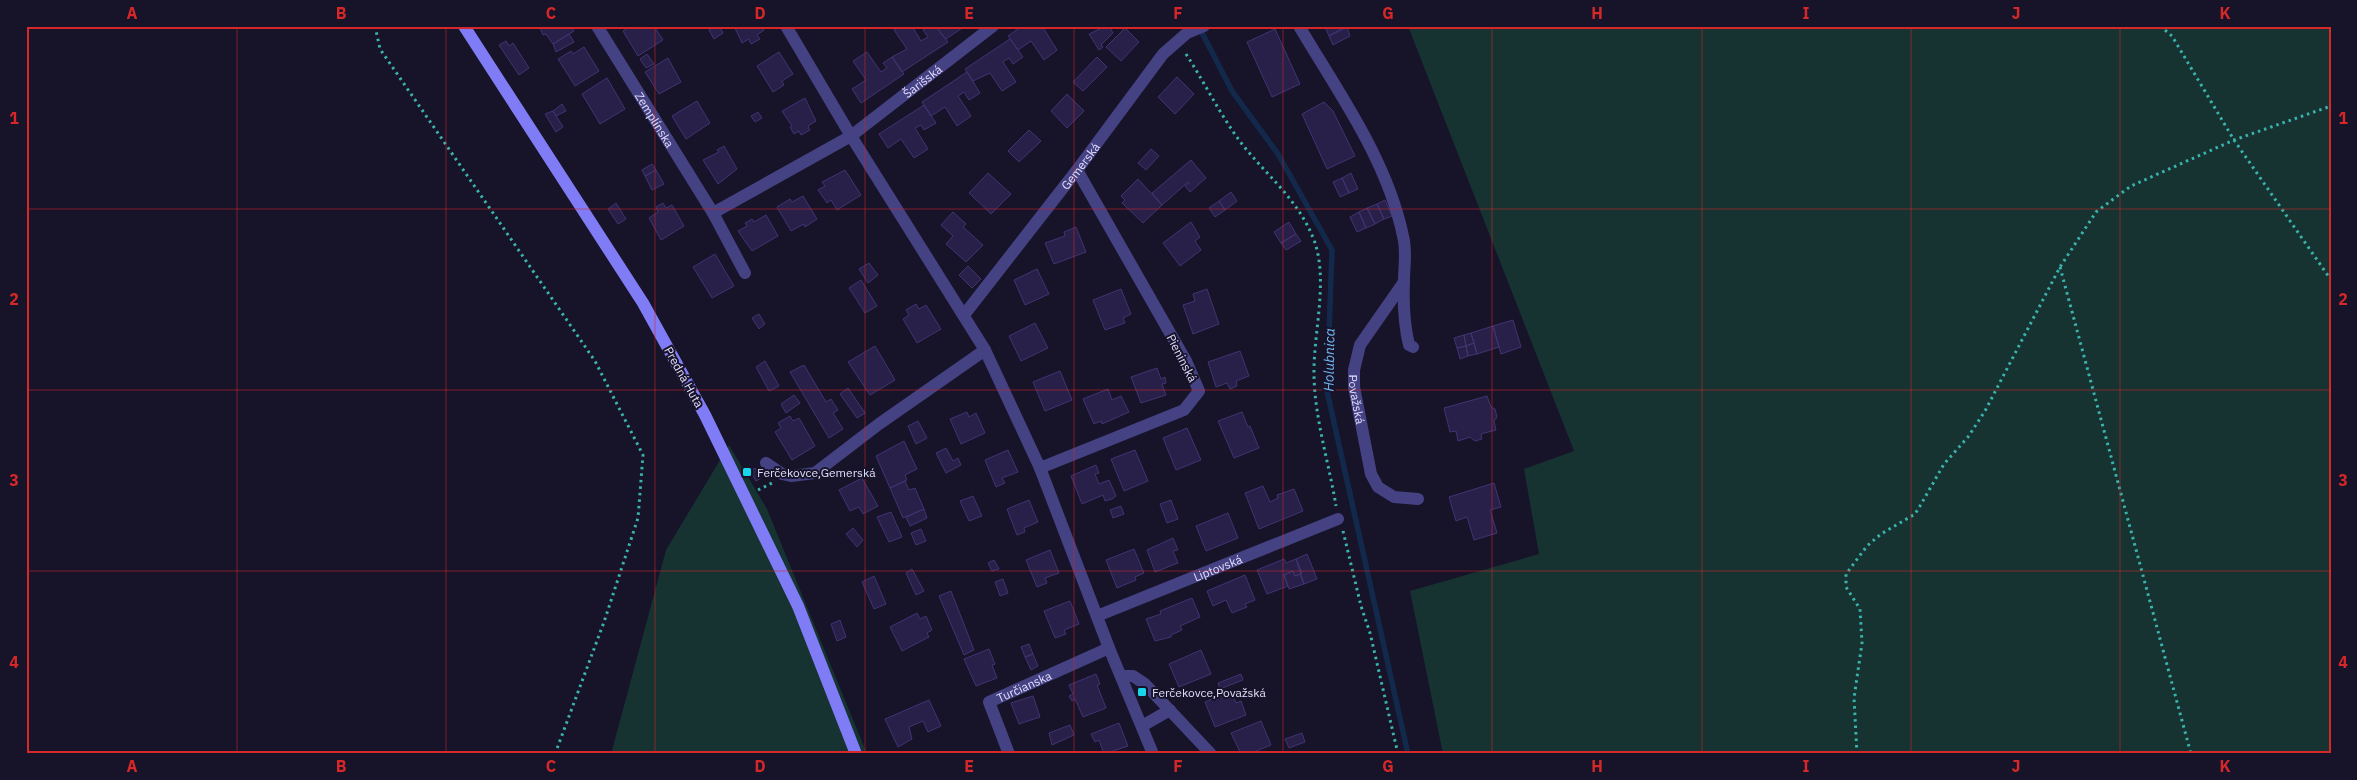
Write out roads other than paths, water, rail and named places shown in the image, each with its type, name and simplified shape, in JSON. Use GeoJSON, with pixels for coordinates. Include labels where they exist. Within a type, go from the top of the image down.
{"type":"FeatureCollection","features":[{"type":"Feature","properties":{"kind":"main road","name":"Predná Huta"},"geometry":{"type":"LineString","coordinates":[[464,26],[643,303],[705,415],[798,606],[856,754]]}},
{"type":"Feature","properties":{"kind":"street","name":"Zemplínska"},"geometry":{"type":"LineString","coordinates":[[597,26],[713,214],[745,273]]}},
{"type":"Feature","properties":{"kind":"street"},"geometry":{"type":"LineString","coordinates":[[786,26],[851,136],[985,350],[1040,468],[1109,648],[1153,754]]}},
{"type":"Feature","properties":{"kind":"street","name":"Šarišská"},"geometry":{"type":"LineString","coordinates":[[713,214],[851,136],[993,26]]}},
{"type":"Feature","properties":{"kind":"street","name":"Gemerská"},"geometry":{"type":"LineString","coordinates":[[964,315],[1077,170],[1163,54],[1182,37],[1204,26]]}},
{"type":"Feature","properties":{"kind":"street"},"geometry":{"type":"LineString","coordinates":[[1298,26],[1374,156],[1403,235],[1406,252],[1404,326],[1409,345],[1412,347]]}},
{"type":"Feature","properties":{"kind":"street","name":"Pieninská"},"geometry":{"type":"LineString","coordinates":[[1040,468],[1184,410],[1198,391],[1186,360],[1077,170]]}},
{"type":"Feature","properties":{"kind":"street","name":"Považská"},"geometry":{"type":"LineString","coordinates":[[1404,282],[1360,345],[1354,370],[1354,387],[1371,474],[1378,487],[1394,497],[1418,499]]}},
{"type":"Feature","properties":{"kind":"street"},"geometry":{"type":"LineString","coordinates":[[766,462],[782,474],[791,476],[814,473],[879,424],[985,350]]}},
{"type":"Feature","properties":{"kind":"street","name":"Liptovská"},"geometry":{"type":"LineString","coordinates":[[1097,616],[1338,519]]}},
{"type":"Feature","properties":{"kind":"street","name":"Turčianska"},"geometry":{"type":"LineString","coordinates":[[1010,754],[989,702],[1109,648]]}},
{"type":"Feature","properties":{"kind":"street"},"geometry":{"type":"LineString","coordinates":[[1121,676],[1138,678],[1212,754]]}},
{"type":"Feature","properties":{"kind":"street"},"geometry":{"type":"LineString","coordinates":[[1142,726],[1170,710]]}},
{"type":"Feature","properties":{"kind":"waterway","name":"Holubnica"},"geometry":{"type":"LineString","coordinates":[[1199,27],[1232,91],[1278,154],[1332,250],[1327,391],[1408,754]]}},
{"type":"Feature","properties":{"kind":"place","name":"Ferčekovce,Gemerská"},"geometry":{"type":"Point","coordinates":[747,472]}},
{"type":"Feature","properties":{"kind":"place","name":"Ferčekovce,Považská"},"geometry":{"type":"Point","coordinates":[1142,692]}}]}
